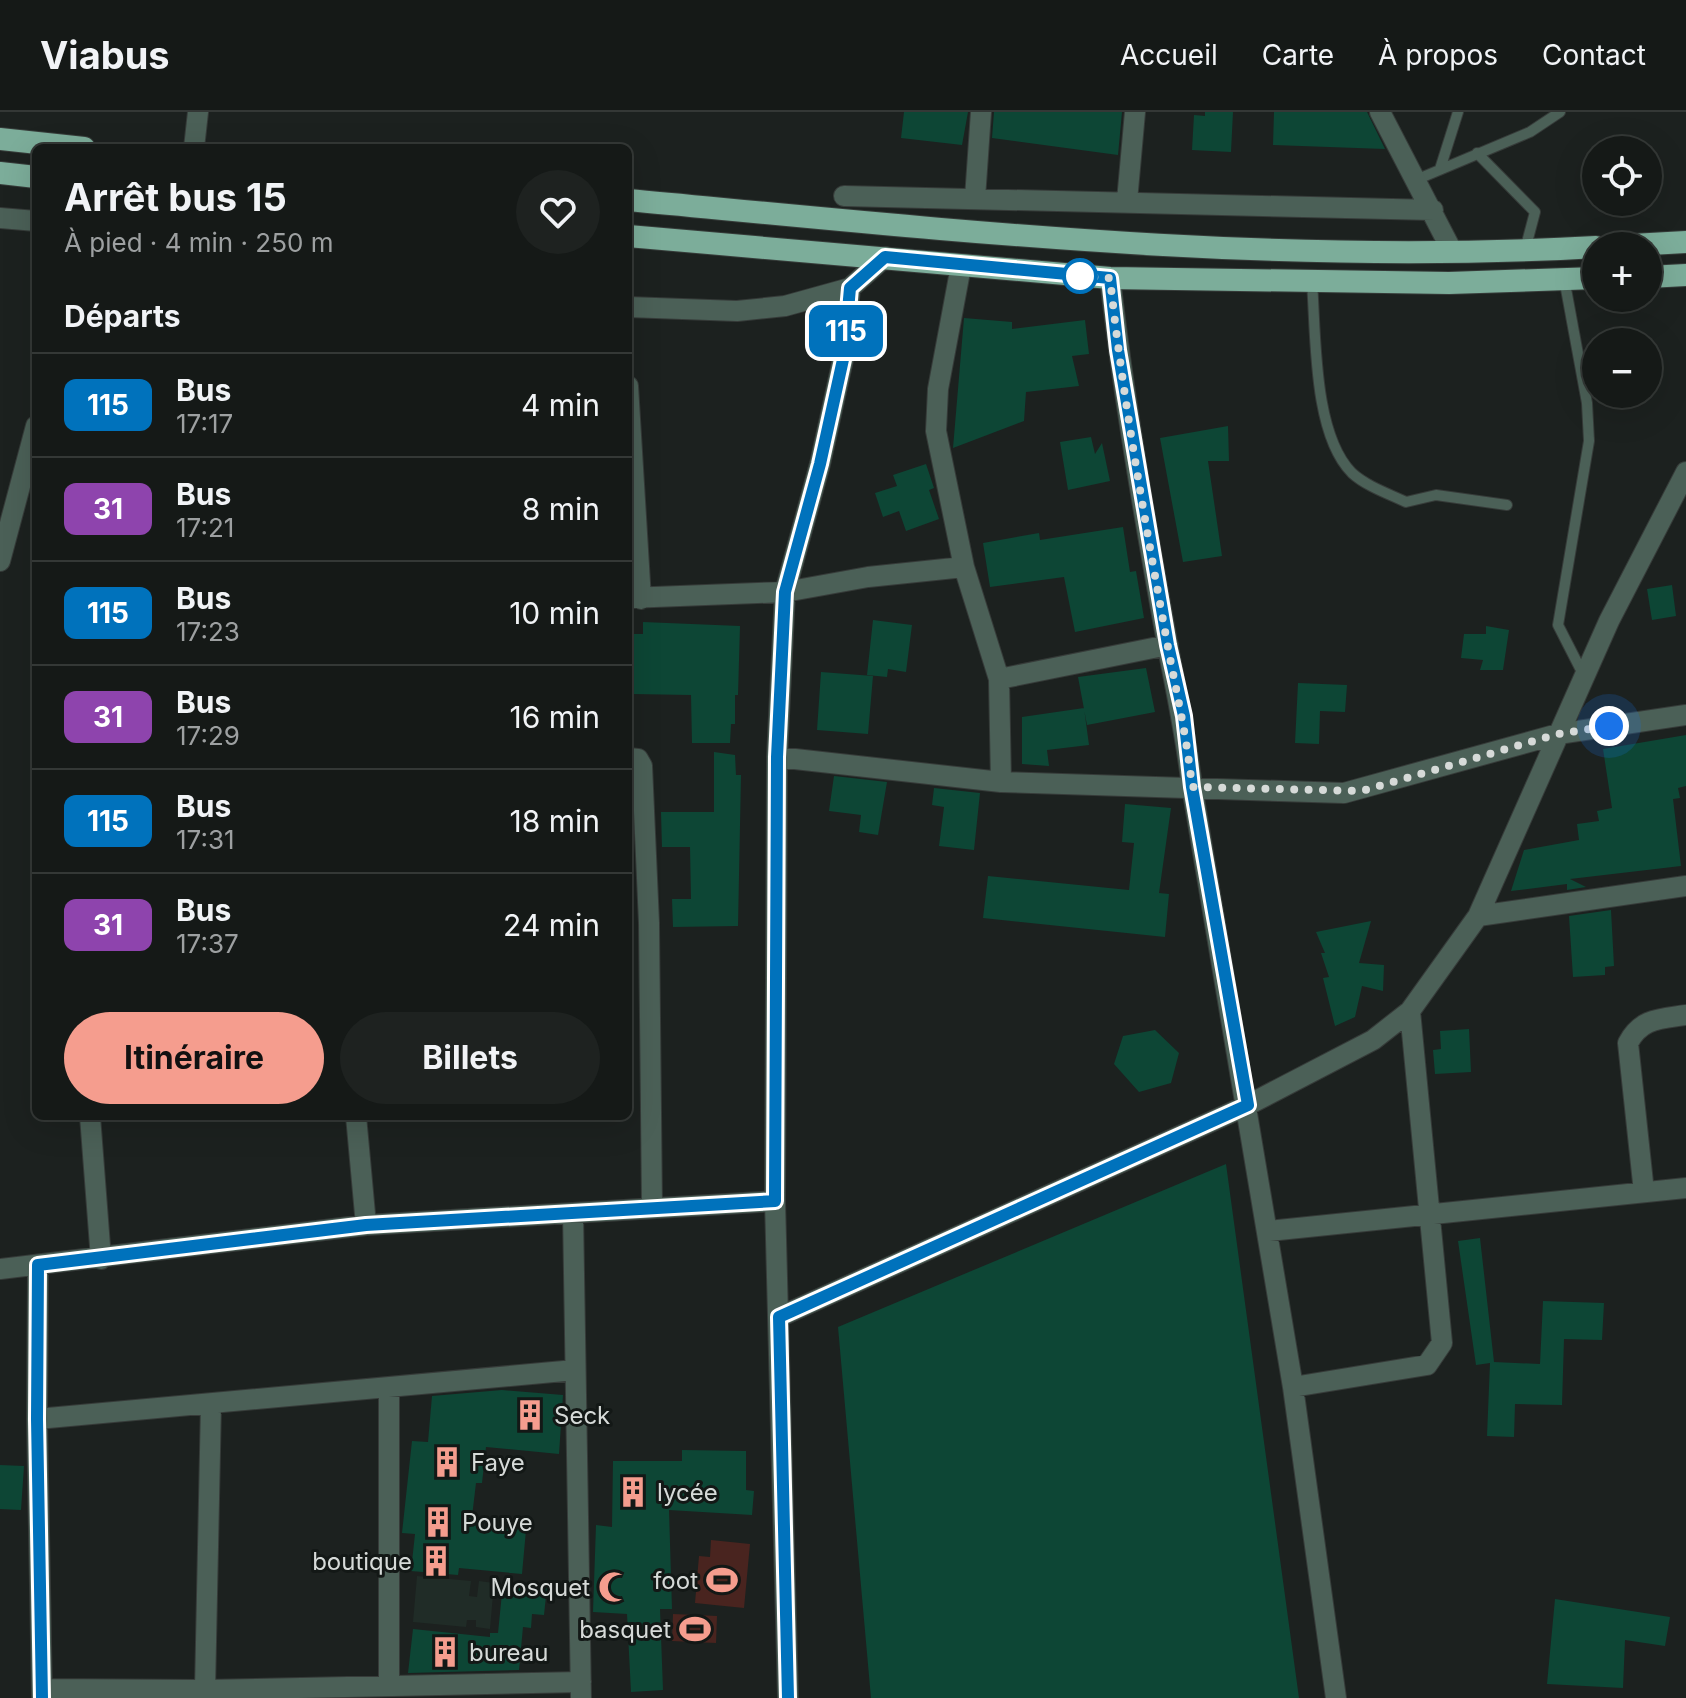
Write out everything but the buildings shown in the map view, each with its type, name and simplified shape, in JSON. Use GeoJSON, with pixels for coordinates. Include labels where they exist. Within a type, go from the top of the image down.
{"type":"FeatureCollection","features":[{"type":"Feature","properties":{"kind":"highway"},"geometry":{"type":"LineString","coordinates":[[0,139],[47,144]]}},
{"type":"Feature","properties":{"kind":"highway"},"geometry":{"type":"LineString","coordinates":[[0,173],[32,177]]}},
{"type":"Feature","properties":{"kind":"highway"},"geometry":{"type":"LineString","coordinates":[[632,200],[1081,242],[1243,250],[1452,251],[1582,248]]}},
{"type":"Feature","properties":{"kind":"highway"},"geometry":{"type":"LineString","coordinates":[[632,236],[1110,278],[1449,283],[1582,278]]}},
{"type":"Feature","properties":{"kind":"highway"},"geometry":{"type":"LineString","coordinates":[[1662,243],[1686,242]]}},
{"type":"Feature","properties":{"kind":"highway"},"geometry":{"type":"LineString","coordinates":[[1662,276],[1686,275]]}},
{"type":"Feature","properties":{"kind":"street"},"geometry":{"type":"LineString","coordinates":[[194,144],[198,112]]}},
{"type":"Feature","properties":{"kind":"street"},"geometry":{"type":"LineString","coordinates":[[975,198],[981,112]]}},
{"type":"Feature","properties":{"kind":"street"},"geometry":{"type":"LineString","coordinates":[[1127,201],[1135,112]]}},
{"type":"Feature","properties":{"kind":"street"},"geometry":{"type":"LineString","coordinates":[[1380,112],[1418,179],[1452,251]]}},
{"type":"Feature","properties":{"kind":"street"},"geometry":{"type":"LineString","coordinates":[[844,196],[1433,210]]}},
{"type":"Feature","properties":{"kind":"street"},"geometry":{"type":"LineString","coordinates":[[0,218],[32,221]]}},
{"type":"Feature","properties":{"kind":"street"},"geometry":{"type":"LineString","coordinates":[[632,307],[737,311],[773,308],[850,288],[885,257]]}},
{"type":"Feature","properties":{"kind":"street"},"geometry":{"type":"LineString","coordinates":[[961,266],[938,389],[936,431],[964,567],[999,679],[1001,782]]}},
{"type":"Feature","properties":{"kind":"street"},"geometry":{"type":"LineString","coordinates":[[1110,278],[1118,350],[1168,645],[1184,716],[1192,787],[1269,1231],[1336,1698]]}},
{"type":"Feature","properties":{"kind":"street"},"geometry":{"type":"LineString","coordinates":[[788,1698],[775,1201],[777,757],[785,592],[820,464],[844,355],[850,288]]}},
{"type":"Feature","properties":{"kind":"street"},"geometry":{"type":"LineString","coordinates":[[0,561],[32,441]]}},
{"type":"Feature","properties":{"kind":"street"},"geometry":{"type":"LineString","coordinates":[[779,1317],[1248,1105],[1373,1040],[1410,1011],[1478,916],[1584,676],[1686,472]]}},
{"type":"Feature","properties":{"kind":"street"},"geometry":{"type":"LineString","coordinates":[[632,528],[634,599],[785,592],[868,577],[964,567]]}},
{"type":"Feature","properties":{"kind":"street"},"geometry":{"type":"LineString","coordinates":[[999,679],[1168,645]]}},
{"type":"Feature","properties":{"kind":"street"},"geometry":{"type":"LineString","coordinates":[[777,757],[1001,782],[1362,791],[1558,734],[1686,715]]}},
{"type":"Feature","properties":{"kind":"street"},"geometry":{"type":"LineString","coordinates":[[632,758],[638,759],[642,766],[649,923],[652,1206]]}},
{"type":"Feature","properties":{"kind":"street"},"geometry":{"type":"LineString","coordinates":[[1478,916],[1686,886]]}},
{"type":"Feature","properties":{"kind":"street"},"geometry":{"type":"LineString","coordinates":[[1293,1387],[1427,1365],[1442,1343],[1432,1213],[1410,1011]]}},
{"type":"Feature","properties":{"kind":"street"},"geometry":{"type":"LineString","coordinates":[[1644,1192],[1628,1043],[1635,1029],[1645,1022],[1686,1015]]}},
{"type":"Feature","properties":{"kind":"street"},"geometry":{"type":"LineString","coordinates":[[90,1120],[101,1259]]}},
{"type":"Feature","properties":{"kind":"street"},"geometry":{"type":"LineString","coordinates":[[356,1120],[366,1225]]}},
{"type":"Feature","properties":{"kind":"street"},"geometry":{"type":"LineString","coordinates":[[1269,1231],[1686,1188]]}},
{"type":"Feature","properties":{"kind":"street"},"geometry":{"type":"LineString","coordinates":[[0,1269],[366,1225],[775,1201]]}},
{"type":"Feature","properties":{"kind":"street"},"geometry":{"type":"LineString","coordinates":[[38,1265],[37,1419],[42,1693],[389,1686],[581,1690],[573,1213]]}},
{"type":"Feature","properties":{"kind":"street"},"geometry":{"type":"LineString","coordinates":[[37,1419],[575,1370]]}},
{"type":"Feature","properties":{"kind":"street"},"geometry":{"type":"LineString","coordinates":[[389,1389],[389,1686]]}},
{"type":"Feature","properties":{"kind":"street"},"geometry":{"type":"LineString","coordinates":[[205,1690],[211,1404]]}},
{"type":"Feature","properties":{"kind":"lane"},"geometry":{"type":"LineString","coordinates":[[1440,169],[1458,112]]}},
{"type":"Feature","properties":{"kind":"lane"},"geometry":{"type":"LineString","coordinates":[[1418,179],[1530,132],[1560,112]]}},
{"type":"Feature","properties":{"kind":"lane"},"geometry":{"type":"LineString","coordinates":[[1477,153],[1535,212],[1524,250]]}},
{"type":"Feature","properties":{"kind":"lane"},"geometry":{"type":"LineString","coordinates":[[1564,278],[1587,403],[1589,441],[1558,625],[1584,676]]}},
{"type":"Feature","properties":{"kind":"lane"},"geometry":{"type":"LineString","coordinates":[[1312,282],[1326,419],[1335,448],[1353,473],[1406,502],[1436,495],[1507,505]]}},
{"type":"Feature","properties":{"kind":"shaded area","name":"foot"},"geometry":{"type":"Polygon","coordinates":[[[711,1540],[750,1544],[744,1608],[695,1603],[699,1556],[710,1557],[711,1540]]]}},
{"type":"Feature","properties":{"kind":"shaded area"},"geometry":{"type":"Polygon","coordinates":[[[417,1576],[471,1581],[469,1596],[477,1597],[479,1581],[494,1583],[490,1629],[476,1627],[476,1620],[467,1620],[466,1627],[413,1622],[417,1576]]]}},
{"type":"Feature","properties":{"kind":"shaded area","name":"basquet"},"geometry":{"type":"Polygon","coordinates":[[[673,1614],[717,1616],[716,1643],[672,1641],[673,1614]]]}},
{"type":"Feature","properties":{"kind":"bus line","name":"115"},"geometry":{"type":"LineString","coordinates":[[42,1698],[37,1419],[38,1265],[366,1225],[775,1201],[777,757],[785,592],[820,464],[844,355],[850,288],[885,257],[1110,278],[1118,350],[1168,645],[1184,716],[1192,787],[1248,1105],[779,1317],[788,1698]]}},
{"type":"Feature","properties":{"kind":"place","name":"Seck"},"geometry":{"type":"Point","coordinates":[530,1415]}},
{"type":"Feature","properties":{"kind":"place","name":"Faye"},"geometry":{"type":"Point","coordinates":[447,1462]}},
{"type":"Feature","properties":{"kind":"place","name":"lycée"},"geometry":{"type":"Point","coordinates":[633,1492]}},
{"type":"Feature","properties":{"kind":"place","name":"Pouye"},"geometry":{"type":"Point","coordinates":[438,1522]}},
{"type":"Feature","properties":{"kind":"place","name":"boutique"},"geometry":{"type":"Point","coordinates":[436,1561]}},
{"type":"Feature","properties":{"kind":"place","name":"foot"},"geometry":{"type":"Point","coordinates":[722,1580]}},
{"type":"Feature","properties":{"kind":"place","name":"Mosquet"},"geometry":{"type":"Point","coordinates":[614,1587]}},
{"type":"Feature","properties":{"kind":"place","name":"basquet"},"geometry":{"type":"Point","coordinates":[695,1629]}},
{"type":"Feature","properties":{"kind":"place","name":"bureau"},"geometry":{"type":"Point","coordinates":[445,1652]}},
{"type":"Feature","properties":{"kind":"route"},"geometry":{"type":"LineString","coordinates":[[1080,276],[1110,278],[1118,350],[1168,645],[1184,716],[1192,787],[1344,793],[1362,791],[1558,734],[1609,726]]}}]}
